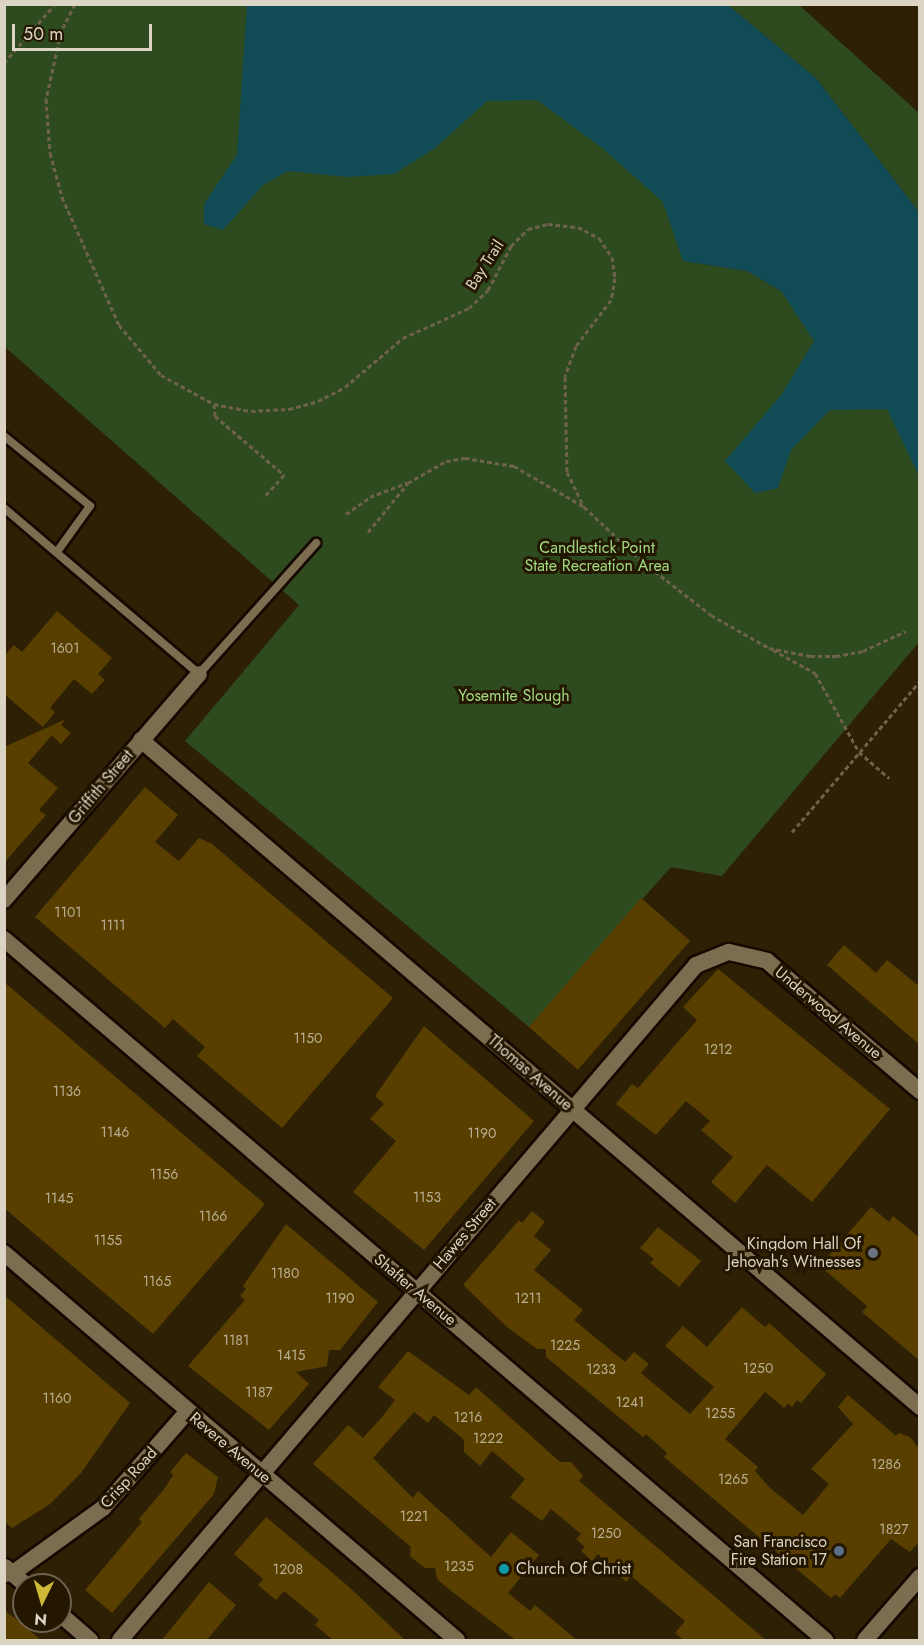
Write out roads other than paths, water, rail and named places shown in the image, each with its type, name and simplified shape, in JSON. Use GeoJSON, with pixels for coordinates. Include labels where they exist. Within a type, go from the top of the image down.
{"type":"FeatureCollection","features":[{"type":"Feature","properties":{"kind":"street","name":"Griffith Street"},"geometry":{"type":"LineString","coordinates":[[4,900],[199,674]]}},
{"type":"Feature","properties":{"kind":"street","name":"Thomas Avenue"},"geometry":{"type":"LineString","coordinates":[[141,740],[920,1407]]}},
{"type":"Feature","properties":{"kind":"street","name":"Shafter Avenue"},"geometry":{"type":"LineString","coordinates":[[4,939],[825,1641]]}},
{"type":"Feature","properties":{"kind":"street","name":"Hawes Street"},"geometry":{"type":"LineString","coordinates":[[120,1641],[696,965],[729,952]]}},
{"type":"Feature","properties":{"kind":"street","name":"Underwood Avenue"},"geometry":{"type":"LineString","coordinates":[[729,952],[767,962],[920,1091]]}},
{"type":"Feature","properties":{"kind":"street","name":"Revere Avenue"},"geometry":{"type":"LineString","coordinates":[[4,1253],[457,1641]]}},
{"type":"Feature","properties":{"kind":"street","name":"Crisp Road"},"geometry":{"type":"LineString","coordinates":[[7,1571],[103,1508],[187,1412]]}},
{"type":"Feature","properties":{"kind":"street"},"geometry":{"type":"LineString","coordinates":[[865,1641],[920,1577]]}},
{"type":"Feature","properties":{"kind":"street"},"geometry":{"type":"LineString","coordinates":[[72,1625],[90,1641]]}},
{"type":"Feature","properties":{"kind":"lane"},"geometry":{"type":"LineString","coordinates":[[4,436],[90,506],[57,552]]}},
{"type":"Feature","properties":{"kind":"lane"},"geometry":{"type":"LineString","coordinates":[[4,508],[199,674],[316,543]]}},
{"type":"Feature","properties":{"kind":"water"},"geometry":{"type":"Polygon","coordinates":[[[247,5],[728,5],[816,78],[919,212],[919,476],[887,409],[830,410],[791,450],[778,488],[755,493],[725,461],[782,394],[814,341],[781,291],[747,271],[683,261],[663,202],[601,147],[537,100],[487,101],[435,148],[394,174],[347,177],[288,171],[263,185],[223,230],[204,224],[204,204],[237,155],[247,5]]]}},
{"type":"Feature","properties":{"kind":"place","name":"Kingdom Hall Of Jehovah's Witnesses"},"geometry":{"type":"Point","coordinates":[873,1253]}},
{"type":"Feature","properties":{"kind":"place","name":"San Francisco Fire Station 17"},"geometry":{"type":"Point","coordinates":[839,1551]}},
{"type":"Feature","properties":{"kind":"place","name":"Church Of Christ"},"geometry":{"type":"Point","coordinates":[504,1569]}},
{"type":"Feature","properties":{"kind":"park label","name":"Candlestick Point State Recreation Area"},"geometry":{"type":"Point","coordinates":[597,557]}},
{"type":"Feature","properties":{"kind":"park label","name":"Yosemite Slough"},"geometry":{"type":"Point","coordinates":[514,696]}}]}
